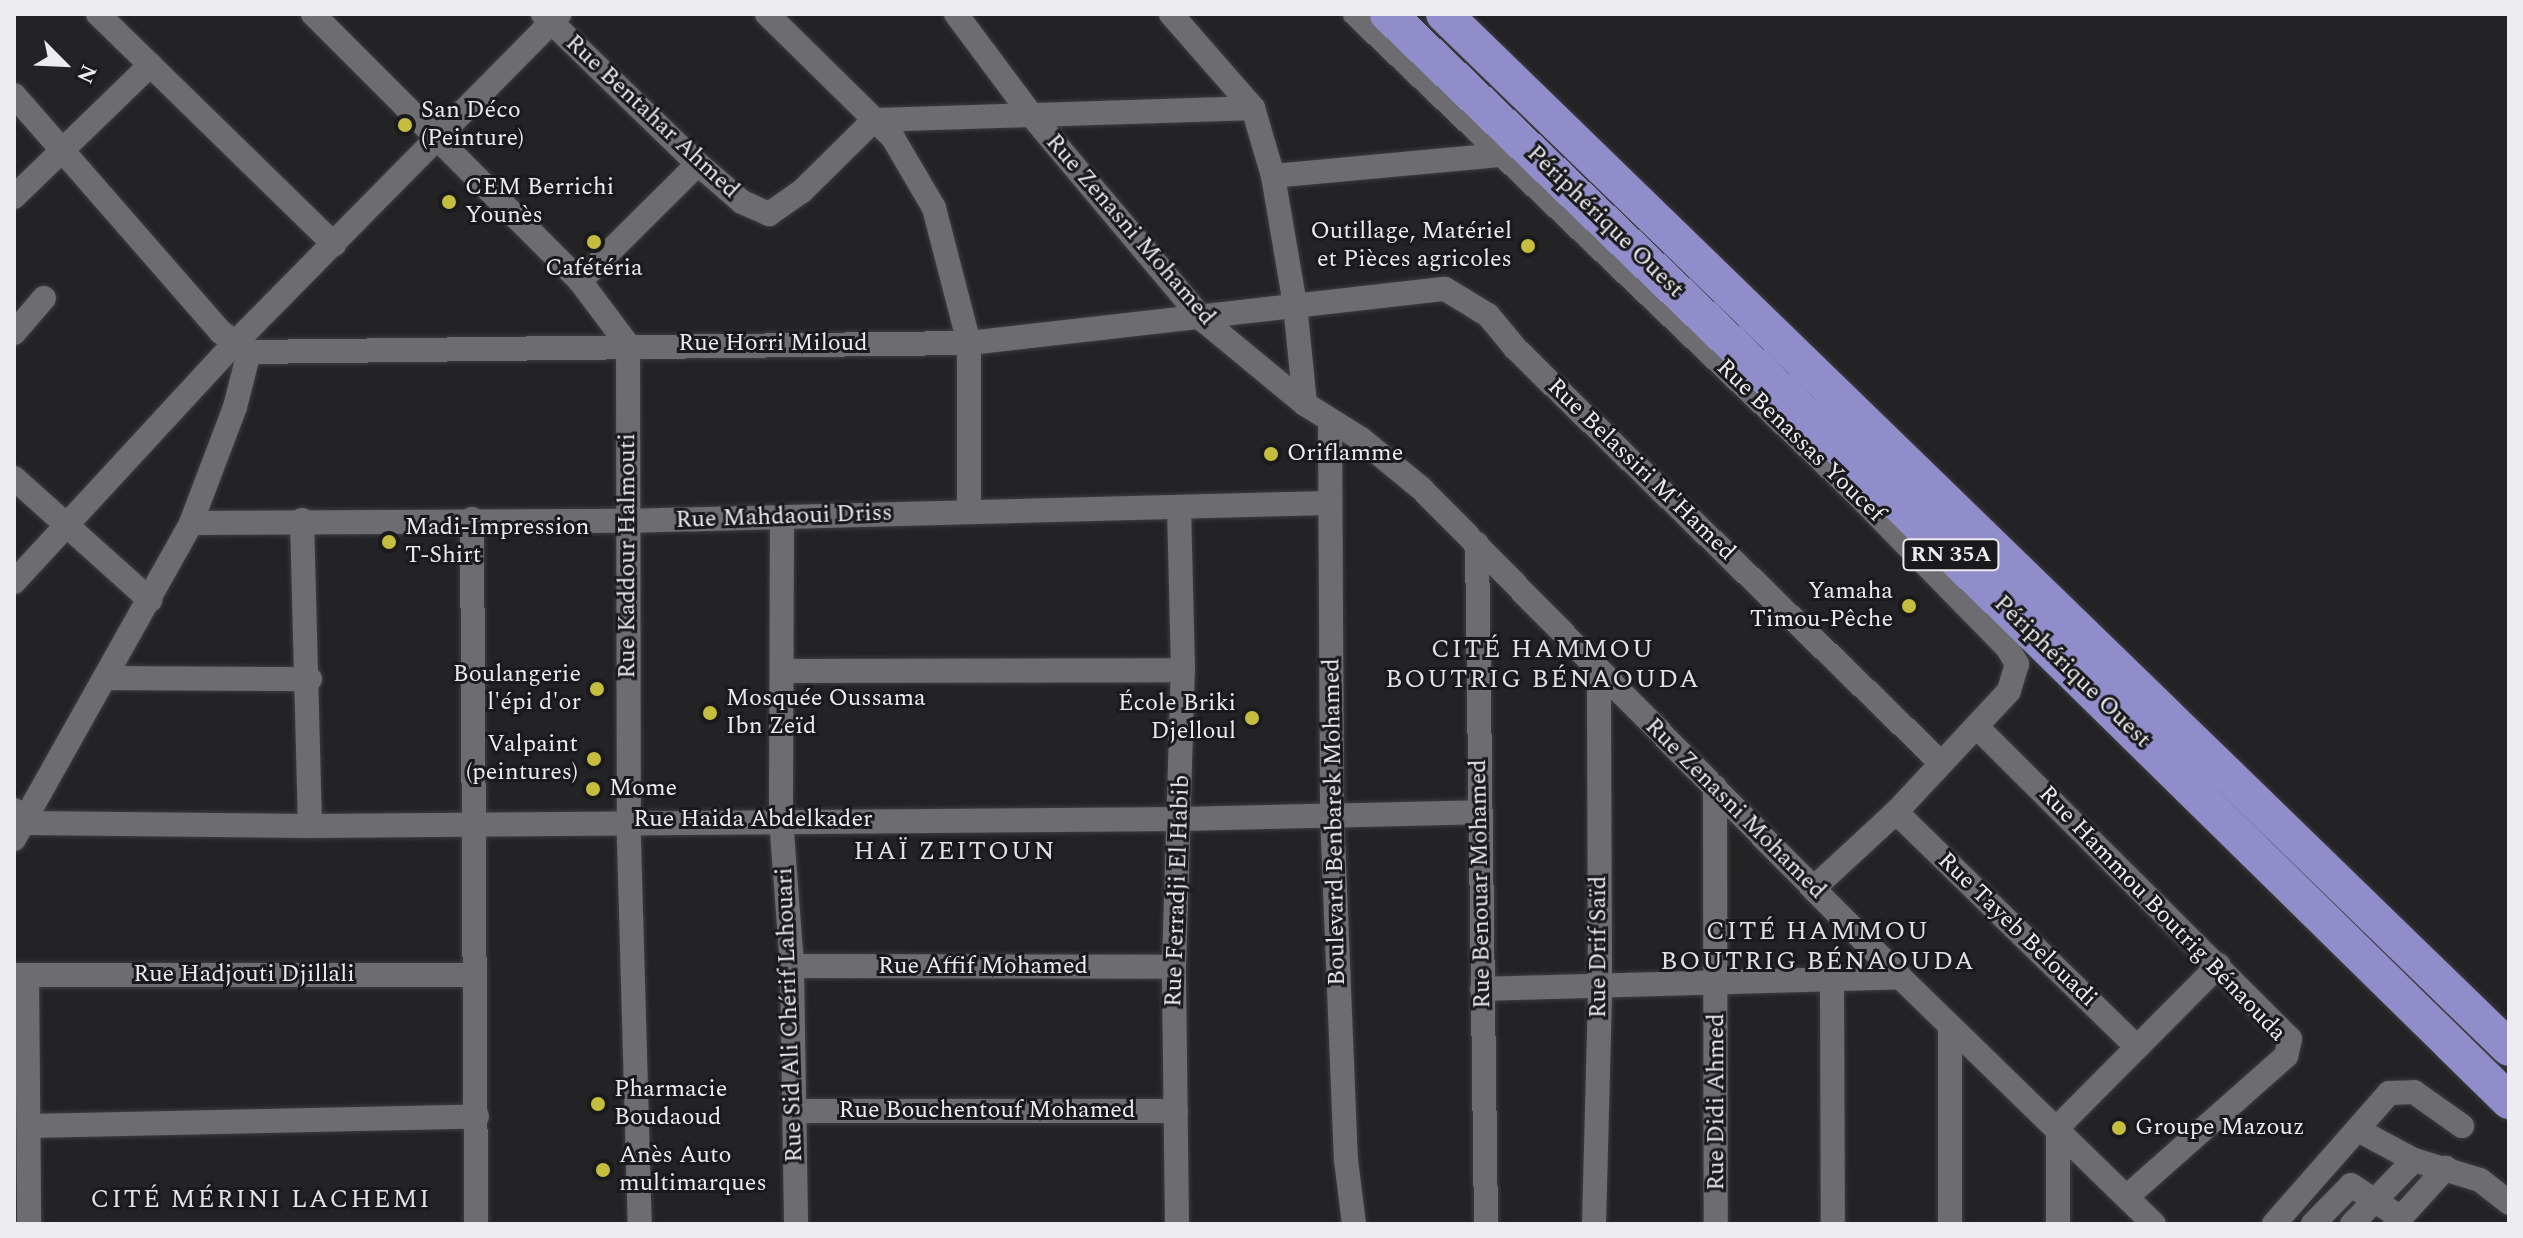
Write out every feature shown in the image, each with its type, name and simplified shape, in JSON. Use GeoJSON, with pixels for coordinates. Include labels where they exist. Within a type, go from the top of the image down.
{"type":"FeatureCollection","features":[{"type":"Feature","properties":{"kind":"highway","name":"Périphérique Ouest"},"geometry":{"type":"LineString","coordinates":[[1388,14],[2001,603],[2509,1101]]}},
{"type":"Feature","properties":{"kind":"highway","name":"Périphérique Ouest"},"geometry":{"type":"LineString","coordinates":[[1444,14],[2509,1048]]}},
{"type":"Feature","properties":{"kind":"street"},"geometry":{"type":"LineString","coordinates":[[98,14],[334,244]]}},
{"type":"Feature","properties":{"kind":"street"},"geometry":{"type":"LineString","coordinates":[[313,14],[580,281],[628,345]]}},
{"type":"Feature","properties":{"kind":"street"},"geometry":{"type":"LineString","coordinates":[[767,14],[874,120],[910,162],[934,208],[969,343],[969,510]]}},
{"type":"Feature","properties":{"kind":"street","name":"Rue Zenasni Mohamed"},"geometry":{"type":"LineString","coordinates":[[956,14],[1032,116],[1203,320],[1305,404],[1423,490],[1900,977],[2058,1127],[2154,1224]]}},
{"type":"Feature","properties":{"kind":"street"},"geometry":{"type":"LineString","coordinates":[[1171,14],[1253,108],[1273,176],[1295,305],[1305,404]]}},
{"type":"Feature","properties":{"kind":"street","name":"Rue Benassas Youcef"},"geometry":{"type":"LineString","coordinates":[[1355,14],[1498,155],[1855,492],[2007,647],[2017,664],[2015,679],[1977,727],[1896,812],[1814,888]]}},
{"type":"Feature","properties":{"kind":"street"},"geometry":{"type":"LineString","coordinates":[[14,582],[241,348],[334,244],[551,17]]}},
{"type":"Feature","properties":{"kind":"street","name":"Rue Bentahar Ahmed"},"geometry":{"type":"LineString","coordinates":[[551,17],[698,164],[742,202],[769,214],[802,191],[874,120]]}},
{"type":"Feature","properties":{"kind":"street"},"geometry":{"type":"LineString","coordinates":[[14,197],[150,65]]}},
{"type":"Feature","properties":{"kind":"street"},"geometry":{"type":"LineString","coordinates":[[14,95],[60,150],[241,348],[235,407],[191,523],[150,600],[18,824]]}},
{"type":"Feature","properties":{"kind":"street"},"geometry":{"type":"LineString","coordinates":[[874,120],[1253,108]]}},
{"type":"Feature","properties":{"kind":"street"},"geometry":{"type":"LineString","coordinates":[[1273,176],[1498,155]]}},
{"type":"Feature","properties":{"kind":"street"},"geometry":{"type":"LineString","coordinates":[[580,281],[698,164]]}},
{"type":"Feature","properties":{"kind":"street","name":"Rue Belassiri M'Hamed"},"geometry":{"type":"LineString","coordinates":[[1295,305],[1445,289],[1471,300],[1941,763]]}},
{"type":"Feature","properties":{"kind":"street"},"geometry":{"type":"LineString","coordinates":[[17,322],[44,298]]}},
{"type":"Feature","properties":{"kind":"street","name":"Rue Horri Miloud"},"geometry":{"type":"LineString","coordinates":[[241,348],[969,343],[1203,320],[1295,305]]}},
{"type":"Feature","properties":{"kind":"street","name":"Rue Kaddour Halmouti"},"geometry":{"type":"LineString","coordinates":[[628,345],[629,821],[640,1224]]}},
{"type":"Feature","properties":{"kind":"street","name":"Boulevard Benbarek Mohamed"},"geometry":{"type":"LineString","coordinates":[[1330,420],[1332,814],[1346,1160],[1354,1224]]}},
{"type":"Feature","properties":{"kind":"street"},"geometry":{"type":"LineString","coordinates":[[14,478],[65,527],[150,600]]}},
{"type":"Feature","properties":{"kind":"street","name":"Rue Mahdaoui Driss"},"geometry":{"type":"LineString","coordinates":[[191,523],[472,519],[626,521],[969,510],[1179,510],[1329,503]]}},
{"type":"Feature","properties":{"kind":"street","name":"Rue Ferradji El Habib"},"geometry":{"type":"LineString","coordinates":[[1177,1224],[1174,967],[1181,819],[1183,670],[1179,510]]}},
{"type":"Feature","properties":{"kind":"street","name":"Rue Sid Ali Chérif Lahouari"},"geometry":{"type":"LineString","coordinates":[[782,517],[781,819],[792,966],[797,1111],[796,1224]]}},
{"type":"Feature","properties":{"kind":"street"},"geometry":{"type":"LineString","coordinates":[[472,519],[476,1224]]}},
{"type":"Feature","properties":{"kind":"street"},"geometry":{"type":"LineString","coordinates":[[302,520],[310,679],[310,826]]}},
{"type":"Feature","properties":{"kind":"street","name":"Rue Benouar Mohamed"},"geometry":{"type":"LineString","coordinates":[[1477,544],[1486,1224]]}},
{"type":"Feature","properties":{"kind":"street"},"geometry":{"type":"LineString","coordinates":[[782,671],[1183,670]]}},
{"type":"Feature","properties":{"kind":"street","name":"Rue Drif Saïd"},"geometry":{"type":"LineString","coordinates":[[1594,1224],[1600,987],[1599,671]]}},
{"type":"Feature","properties":{"kind":"street"},"geometry":{"type":"LineString","coordinates":[[105,678],[310,679]]}},
{"type":"Feature","properties":{"kind":"street","name":"Rue Hammou Boutrig Bénaouda"},"geometry":{"type":"LineString","coordinates":[[1977,727],[2285,1032],[2290,1049],[2128,1196]]}},
{"type":"Feature","properties":{"kind":"street","name":"Rue Didi Ahmed"},"geometry":{"type":"LineString","coordinates":[[1715,787],[1718,985],[1716,1224]]}},
{"type":"Feature","properties":{"kind":"street","name":"Rue Haida Abdelkader"},"geometry":{"type":"LineString","coordinates":[[18,824],[474,826],[781,819],[1181,819],[1479,812]]}},
{"type":"Feature","properties":{"kind":"street","name":"Rue Tayeb Belouadi"},"geometry":{"type":"LineString","coordinates":[[1896,812],[2137,1047]]}},
{"type":"Feature","properties":{"kind":"street"},"geometry":{"type":"LineString","coordinates":[[2058,1224],[2058,1127],[2219,965]]}},
{"type":"Feature","properties":{"kind":"street","name":"Rue Affif Mohamed"},"geometry":{"type":"LineString","coordinates":[[792,966],[1174,967]]}},
{"type":"Feature","properties":{"kind":"street"},"geometry":{"type":"LineString","coordinates":[[20,975],[29,1126],[29,1224]]}},
{"type":"Feature","properties":{"kind":"street","name":"Rue Hadjouti Djillali"},"geometry":{"type":"LineString","coordinates":[[20,975],[475,975]]}},
{"type":"Feature","properties":{"kind":"street"},"geometry":{"type":"LineString","coordinates":[[1482,989],[1718,985],[1900,977]]}},
{"type":"Feature","properties":{"kind":"street"},"geometry":{"type":"LineString","coordinates":[[1832,979],[1833,1224]]}},
{"type":"Feature","properties":{"kind":"street"},"geometry":{"type":"LineString","coordinates":[[1950,1027],[1950,1224]]}},
{"type":"Feature","properties":{"kind":"street"},"geometry":{"type":"LineString","coordinates":[[2274,1224],[2389,1093],[2400,1089],[2414,1092],[2462,1126]]}},
{"type":"Feature","properties":{"kind":"street","name":"Rue Bouchentouf Mohamed"},"geometry":{"type":"LineString","coordinates":[[797,1111],[1176,1111]]}},
{"type":"Feature","properties":{"kind":"street"},"geometry":{"type":"LineString","coordinates":[[29,1126],[477,1117]]}},
{"type":"Feature","properties":{"kind":"street"},"geometry":{"type":"LineString","coordinates":[[2358,1130],[2414,1160],[2480,1180],[2509,1203]]}},
{"type":"Feature","properties":{"kind":"street"},"geometry":{"type":"LineString","coordinates":[[2352,1224],[2414,1160]]}},
{"type":"Feature","properties":{"kind":"street"},"geometry":{"type":"LineString","coordinates":[[2313,1224],[2351,1185],[2376,1200],[2398,1221],[2446,1168]]}},
{"type":"Feature","properties":{"kind":"place","name":"San Déco (Peinture)"},"geometry":{"type":"Point","coordinates":[405,125]}},
{"type":"Feature","properties":{"kind":"place","name":"CEM Berrichi Younès"},"geometry":{"type":"Point","coordinates":[449,202]}},
{"type":"Feature","properties":{"kind":"place","name":"Cafétéria"},"geometry":{"type":"Point","coordinates":[594,242]}},
{"type":"Feature","properties":{"kind":"place","name":"Outillage, Matériel et Pièces agricoles"},"geometry":{"type":"Point","coordinates":[1528,246]}},
{"type":"Feature","properties":{"kind":"place","name":"Oriflamme"},"geometry":{"type":"Point","coordinates":[1271,454]}},
{"type":"Feature","properties":{"kind":"place","name":"Madi-Impression T-Shirt"},"geometry":{"type":"Point","coordinates":[389,542]}},
{"type":"Feature","properties":{"kind":"place","name":"Yamaha Timou-Pêche"},"geometry":{"type":"Point","coordinates":[1909,606]}},
{"type":"Feature","properties":{"kind":"place","name":"Boulangerie l'épi d'or"},"geometry":{"type":"Point","coordinates":[597,689]}},
{"type":"Feature","properties":{"kind":"place","name":"Mosquée Oussama Ibn Zeïd"},"geometry":{"type":"Point","coordinates":[710,713]}},
{"type":"Feature","properties":{"kind":"place","name":"École Briki Djelloul"},"geometry":{"type":"Point","coordinates":[1252,718]}},
{"type":"Feature","properties":{"kind":"place","name":"Valpaint (peintures)"},"geometry":{"type":"Point","coordinates":[594,759]}},
{"type":"Feature","properties":{"kind":"place","name":"Mome"},"geometry":{"type":"Point","coordinates":[593,789]}},
{"type":"Feature","properties":{"kind":"place","name":"Pharmacie Boudaoud"},"geometry":{"type":"Point","coordinates":[598,1104]}},
{"type":"Feature","properties":{"kind":"place","name":"Groupe Mazouz"},"geometry":{"type":"Point","coordinates":[2119,1128]}},
{"type":"Feature","properties":{"kind":"place","name":"Anès Auto multimarques"},"geometry":{"type":"Point","coordinates":[603,1170]}},
{"type":"Feature","properties":{"kind":"district","name":"CITÉ HAMMOU BOUTRIG BÉNAOUDA"},"geometry":{"type":"Point","coordinates":[1543,665]}},
{"type":"Feature","properties":{"kind":"district","name":"HAÏ ZEITOUN"},"geometry":{"type":"Point","coordinates":[955,852]}},
{"type":"Feature","properties":{"kind":"district","name":"CITÉ HAMMOU BOUTRIG BÉNAOUDA"},"geometry":{"type":"Point","coordinates":[1818,947]}},
{"type":"Feature","properties":{"kind":"district","name":"CITÉ MÉRINI LACHEMI"},"geometry":{"type":"Point","coordinates":[261,1200]}}]}
